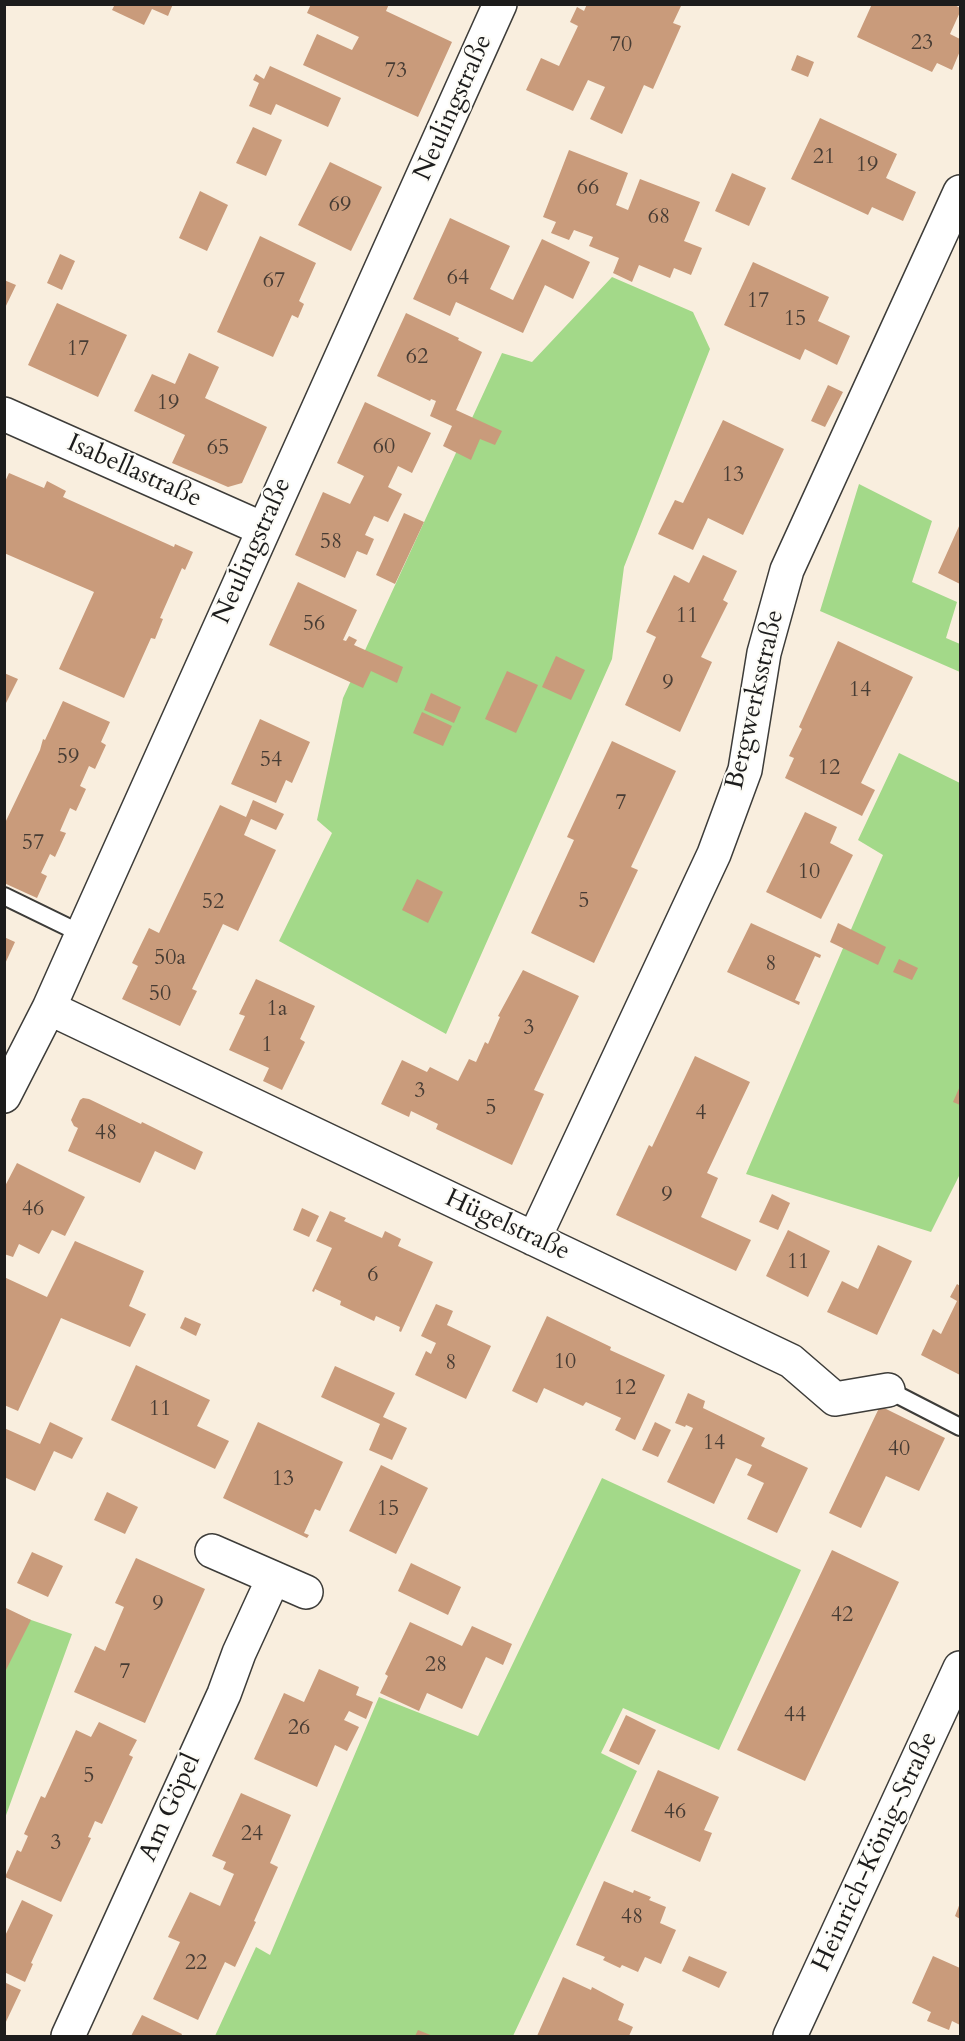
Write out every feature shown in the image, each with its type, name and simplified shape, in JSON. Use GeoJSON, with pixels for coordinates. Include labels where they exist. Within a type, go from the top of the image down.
{"type":"FeatureCollection","features":[{"type":"Feature","properties":{"kind":"street","name":"Neulingstraße"},"geometry":{"type":"LineString","coordinates":[[4,1096],[49,1008],[500,4]]}},
{"type":"Feature","properties":{"kind":"street","name":"Bergwerksstraße"},"geometry":{"type":"LineString","coordinates":[[534,1239],[714,854],[744,773],[764,653],[787,570],[960,192]]}},
{"type":"Feature","properties":{"kind":"street","name":"Isabellastraße"},"geometry":{"type":"LineString","coordinates":[[4,414],[263,530]]}},
{"type":"Feature","properties":{"kind":"street","name":"Hügelstraße"},"geometry":{"type":"LineString","coordinates":[[49,1008],[791,1361],[835,1399],[888,1390]]}},
{"type":"Feature","properties":{"kind":"street"},"geometry":{"type":"LineString","coordinates":[[212,1551],[306,1592]]}},
{"type":"Feature","properties":{"kind":"street","name":"Am Göpel"},"geometry":{"type":"LineString","coordinates":[[68,2037],[224,1694],[239,1653],[273,1579]]}},
{"type":"Feature","properties":{"kind":"street","name":"Heinrich-König-Straße"},"geometry":{"type":"LineString","coordinates":[[790,2037],[960,1668]]}},
{"type":"Feature","properties":{"kind":"lane"},"geometry":{"type":"LineString","coordinates":[[4,896],[82,934]]}},
{"type":"Feature","properties":{"kind":"lane","name":"Hügelstraße"},"geometry":{"type":"LineString","coordinates":[[888,1390],[960,1427]]}},
{"type":"Feature","properties":{"kind":"green space"},"geometry":{"type":"Polygon","coordinates":[[[612,277],[693,312],[710,349],[624,567],[612,659],[446,1034],[279,941],[332,833],[317,820],[343,698],[502,353],[532,362],[612,277]]]}},
{"type":"Feature","properties":{"kind":"green space"},"geometry":{"type":"Polygon","coordinates":[[[859,484],[932,521],[912,582],[957,602],[946,638],[960,644],[960,672],[820,611],[859,484]]]}},
{"type":"Feature","properties":{"kind":"green space"},"geometry":{"type":"Polygon","coordinates":[[[899,753],[960,783],[960,1174],[931,1232],[746,1174],[883,855],[858,840],[899,753]]]}},
{"type":"Feature","properties":{"kind":"green space"},"geometry":{"type":"Polygon","coordinates":[[[602,1478],[801,1570],[719,1750],[623,1708],[601,1753],[637,1771],[513,2036],[215,2036],[256,1947],[270,1955],[379,1697],[478,1736],[602,1478]]]}},
{"type":"Feature","properties":{"kind":"green space"},"geometry":{"type":"Polygon","coordinates":[[[5,1611],[72,1634],[5,1818],[5,1611]]]}},
{"type":"Feature","properties":{"kind":"building"},"geometry":{"type":"Polygon","coordinates":[[[115,4],[173,4],[168,16],[152,9],[144,25],[112,10],[115,4]]]}},
{"type":"Feature","properties":{"kind":"building"},"geometry":{"type":"Polygon","coordinates":[[[311,4],[389,4],[386,11],[452,42],[418,117],[303,65],[317,34],[352,50],[359,37],[307,13],[311,4]]]}},
{"type":"Feature","properties":{"kind":"building"},"geometry":{"type":"Polygon","coordinates":[[[587,4],[681,6],[673,23],[681,26],[653,89],[644,85],[622,134],[590,119],[605,87],[588,80],[573,111],[526,90],[541,58],[559,66],[578,26],[570,22],[577,7],[584,11],[587,4]]]}},
{"type":"Feature","properties":{"kind":"building"},"geometry":{"type":"Polygon","coordinates":[[[872,4],[953,4],[960,8],[950,34],[960,39],[960,51],[952,70],[937,63],[932,72],[857,37],[872,4]]]}},
{"type":"Feature","properties":{"kind":"building"},"geometry":{"type":"Polygon","coordinates":[[[797,55],[814,62],[808,77],[791,70],[797,55]]]}},
{"type":"Feature","properties":{"kind":"building"},"geometry":{"type":"Polygon","coordinates":[[[270,66],[341,98],[328,127],[276,104],[271,115],[249,106],[259,83],[253,80],[256,74],[264,79],[270,66]]]}},
{"type":"Feature","properties":{"kind":"building"},"geometry":{"type":"Polygon","coordinates":[[[820,118],[897,154],[886,178],[916,192],[903,221],[872,207],[868,215],[791,179],[820,118]]]}},
{"type":"Feature","properties":{"kind":"building"},"geometry":{"type":"Polygon","coordinates":[[[253,127],[282,140],[266,176],[236,163],[253,127]]]}},
{"type":"Feature","properties":{"kind":"building"},"geometry":{"type":"Polygon","coordinates":[[[569,150],[628,173],[616,205],[628,210],[640,179],[700,202],[684,241],[702,248],[691,275],[674,268],[670,278],[639,265],[632,282],[613,273],[619,258],[589,246],[593,237],[574,230],[569,240],[551,233],[556,222],[543,217],[569,150]]]}},
{"type":"Feature","properties":{"kind":"building"},"geometry":{"type":"Polygon","coordinates":[[[330,162],[382,187],[351,251],[298,225],[330,162]]]}},
{"type":"Feature","properties":{"kind":"building"},"geometry":{"type":"Polygon","coordinates":[[[732,173],[766,188],[749,226],[715,211],[732,173]]]}},
{"type":"Feature","properties":{"kind":"building"},"geometry":{"type":"Polygon","coordinates":[[[200,191],[228,205],[207,251],[179,238],[200,191]]]}},
{"type":"Feature","properties":{"kind":"building"},"geometry":{"type":"Polygon","coordinates":[[[450,218],[510,246],[490,289],[513,300],[542,239],[590,262],[573,299],[545,285],[523,333],[456,302],[450,316],[413,299],[450,218]]]}},
{"type":"Feature","properties":{"kind":"building"},"geometry":{"type":"Polygon","coordinates":[[[260,236],[316,263],[299,301],[304,304],[298,318],[292,315],[273,357],[217,332],[260,236]]]}},
{"type":"Feature","properties":{"kind":"building"},"geometry":{"type":"Polygon","coordinates":[[[60,254],[75,261],[62,290],[47,283],[60,254]]]}},
{"type":"Feature","properties":{"kind":"building"},"geometry":{"type":"Polygon","coordinates":[[[753,262],[829,297],[818,321],[850,336],[837,365],[805,349],[800,360],[724,325],[753,262]]]}},
{"type":"Feature","properties":{"kind":"building"},"geometry":{"type":"Polygon","coordinates":[[[4,280],[16,285],[4,310],[4,280]]]}},
{"type":"Feature","properties":{"kind":"building"},"geometry":{"type":"Polygon","coordinates":[[[57,303],[127,335],[98,397],[28,365],[57,303]]]}},
{"type":"Feature","properties":{"kind":"building"},"geometry":{"type":"Polygon","coordinates":[[[406,313],[459,338],[458,340],[482,352],[456,410],[502,431],[495,445],[480,439],[471,460],[443,446],[452,426],[430,416],[436,401],[431,399],[430,401],[377,376],[406,313]]]}},
{"type":"Feature","properties":{"kind":"building"},"geometry":{"type":"Polygon","coordinates":[[[189,353],[219,367],[205,398],[267,427],[242,483],[228,487],[172,463],[185,435],[134,411],[152,374],[175,384],[189,353]]]}},
{"type":"Feature","properties":{"kind":"building"},"geometry":{"type":"Polygon","coordinates":[[[828,385],[843,392],[825,427],[811,421],[828,385]]]}},
{"type":"Feature","properties":{"kind":"building"},"geometry":{"type":"Polygon","coordinates":[[[365,402],[431,433],[412,473],[398,466],[388,487],[402,494],[388,522],[374,516],[365,535],[374,539],[367,555],[357,551],[345,578],[295,555],[323,492],[350,504],[364,476],[337,463],[365,402]]]}},
{"type":"Feature","properties":{"kind":"building"},"geometry":{"type":"Polygon","coordinates":[[[723,420],[784,449],[743,535],[708,518],[693,550],[658,534],[675,500],[683,503],[723,420]]]}},
{"type":"Feature","properties":{"kind":"building"},"geometry":{"type":"Polygon","coordinates":[[[9,473],[44,488],[47,481],[66,491],[63,497],[174,547],[175,544],[193,552],[185,570],[182,568],[160,618],[163,619],[155,639],[151,638],[124,698],[59,669],[94,592],[4,553],[4,484],[9,473]]]}},
{"type":"Feature","properties":{"kind":"building"},"geometry":{"type":"Polygon","coordinates":[[[404,513],[424,522],[395,584],[376,575],[404,513]]]}},
{"type":"Feature","properties":{"kind":"building"},"geometry":{"type":"Polygon","coordinates":[[[960,524],[960,584],[938,573],[960,524]]]}},
{"type":"Feature","properties":{"kind":"building"},"geometry":{"type":"Polygon","coordinates":[[[703,555],[737,571],[723,600],[728,603],[701,657],[712,662],[680,732],[625,705],[656,637],[646,632],[674,575],[689,583],[703,555]]]}},
{"type":"Feature","properties":{"kind":"building"},"geometry":{"type":"Polygon","coordinates":[[[298,582],[357,610],[343,640],[346,641],[349,636],[357,640],[354,645],[403,667],[397,683],[371,671],[363,688],[269,645],[298,582]]]}},
{"type":"Feature","properties":{"kind":"building"},"geometry":{"type":"Polygon","coordinates":[[[838,641],[913,677],[861,783],[875,790],[862,816],[785,778],[794,758],[789,756],[802,729],[799,727],[838,641]]]}},
{"type":"Feature","properties":{"kind":"building"},"geometry":{"type":"Polygon","coordinates":[[[556,656],[585,670],[571,700],[542,687],[556,656]]]}},
{"type":"Feature","properties":{"kind":"building"},"geometry":{"type":"Polygon","coordinates":[[[507,671],[538,685],[516,733],[485,719],[507,671]]]}},
{"type":"Feature","properties":{"kind":"building"},"geometry":{"type":"Polygon","coordinates":[[[4,673],[18,679],[4,707],[4,673]]]}},
{"type":"Feature","properties":{"kind":"building"},"geometry":{"type":"Polygon","coordinates":[[[431,693],[461,707],[454,723],[424,710],[431,693]]]}},
{"type":"Feature","properties":{"kind":"building"},"geometry":{"type":"Polygon","coordinates":[[[63,701],[110,722],[101,742],[106,745],[95,769],[89,766],[80,786],[86,789],[76,811],[70,808],[60,831],[66,833],[55,857],[50,854],[41,873],[47,876],[37,898],[4,883],[4,825],[63,701]]]}},
{"type":"Feature","properties":{"kind":"building"},"geometry":{"type":"Polygon","coordinates":[[[422,712],[452,726],[443,746],[413,733],[422,712]]]}},
{"type":"Feature","properties":{"kind":"building"},"geometry":{"type":"Polygon","coordinates":[[[260,719],[310,742],[292,783],[286,780],[276,803],[231,784],[260,719]]]}},
{"type":"Feature","properties":{"kind":"building"},"geometry":{"type":"Polygon","coordinates":[[[612,741],[676,771],[631,867],[638,870],[594,963],[531,933],[574,840],[567,837],[612,741]]]}},
{"type":"Feature","properties":{"kind":"building"},"geometry":{"type":"Polygon","coordinates":[[[253,800],[284,814],[276,830],[251,819],[244,835],[276,850],[238,931],[223,924],[192,989],[197,991],[180,1026],[122,999],[138,966],[132,963],[149,928],[159,933],[220,805],[246,817],[253,800]]]}},
{"type":"Feature","properties":{"kind":"building"},"geometry":{"type":"Polygon","coordinates":[[[805,812],[837,827],[830,843],[853,855],[821,919],[766,892],[805,812]]]}},
{"type":"Feature","properties":{"kind":"building"},"geometry":{"type":"Polygon","coordinates":[[[417,879],[443,892],[428,923],[402,910],[417,879]]]}},
{"type":"Feature","properties":{"kind":"building"},"geometry":{"type":"Polygon","coordinates":[[[751,923],[821,955],[820,958],[815,956],[795,1000],[800,1002],[799,1005],[727,972],[751,923]]]}},
{"type":"Feature","properties":{"kind":"building"},"geometry":{"type":"Polygon","coordinates":[[[838,923],[886,947],[878,965],[830,942],[838,923]]]}},
{"type":"Feature","properties":{"kind":"building"},"geometry":{"type":"Polygon","coordinates":[[[4,937],[15,942],[4,966],[4,937]]]}},
{"type":"Feature","properties":{"kind":"building"},"geometry":{"type":"Polygon","coordinates":[[[899,959],[918,968],[912,980],[893,972],[899,959]]]}},
{"type":"Feature","properties":{"kind":"building"},"geometry":{"type":"Polygon","coordinates":[[[523,970],[579,996],[534,1090],[544,1094],[512,1165],[436,1129],[438,1124],[411,1111],[409,1117],[381,1104],[402,1060],[427,1072],[430,1067],[458,1081],[469,1059],[476,1062],[485,1042],[488,1044],[500,1017],[498,1016],[523,970]]]}},
{"type":"Feature","properties":{"kind":"building"},"geometry":{"type":"Polygon","coordinates":[[[256,979],[315,1006],[300,1039],[305,1042],[282,1090],[263,1081],[269,1068],[229,1050],[245,1016],[239,1014],[256,979]]]}},
{"type":"Feature","properties":{"kind":"building"},"geometry":{"type":"Polygon","coordinates":[[[695,1056],[750,1082],[707,1173],[718,1178],[701,1217],[751,1240],[736,1271],[616,1215],[649,1145],[652,1147],[695,1056]]]}},
{"type":"Feature","properties":{"kind":"building"},"geometry":{"type":"Polygon","coordinates":[[[960,1086],[960,1105],[953,1102],[960,1086]]]}},
{"type":"Feature","properties":{"kind":"building"},"geometry":{"type":"Polygon","coordinates":[[[83,1098],[141,1124],[142,1122],[203,1152],[195,1170],[155,1151],[140,1183],[68,1151],[78,1128],[71,1120],[83,1098]]]}},
{"type":"Feature","properties":{"kind":"building"},"geometry":{"type":"Polygon","coordinates":[[[17,1163],[85,1197],[65,1236],[52,1230],[39,1254],[19,1244],[13,1257],[4,1254],[4,1188],[17,1163]]]}},
{"type":"Feature","properties":{"kind":"building"},"geometry":{"type":"Polygon","coordinates":[[[772,1194],[790,1203],[778,1230],[759,1222],[772,1194]]]}},
{"type":"Feature","properties":{"kind":"building"},"geometry":{"type":"Polygon","coordinates":[[[302,1208],[319,1216],[309,1237],[293,1230],[302,1208]]]}},
{"type":"Feature","properties":{"kind":"building"},"geometry":{"type":"Polygon","coordinates":[[[330,1211],[346,1218],[344,1221],[382,1238],[385,1231],[401,1239],[398,1246],[433,1262],[401,1332],[400,1327],[376,1316],[374,1321],[340,1305],[341,1301],[315,1289],[314,1292],[312,1291],[332,1248],[316,1241],[330,1211]]]}},
{"type":"Feature","properties":{"kind":"building"},"geometry":{"type":"Polygon","coordinates":[[[788,1230],[830,1251],[808,1297],[766,1276],[788,1230]]]}},
{"type":"Feature","properties":{"kind":"building"},"geometry":{"type":"Polygon","coordinates":[[[75,1241],[144,1271],[129,1306],[146,1314],[130,1347],[61,1318],[18,1411],[4,1405],[4,1277],[47,1297],[75,1241]]]}},
{"type":"Feature","properties":{"kind":"building"},"geometry":{"type":"Polygon","coordinates":[[[878,1245],[912,1261],[877,1335],[827,1312],[842,1281],[858,1289],[878,1245]]]}},
{"type":"Feature","properties":{"kind":"building"},"geometry":{"type":"Polygon","coordinates":[[[957,1284],[960,1286],[960,1375],[921,1355],[933,1329],[941,1334],[957,1301],[950,1297],[957,1284]]]}},
{"type":"Feature","properties":{"kind":"building"},"geometry":{"type":"Polygon","coordinates":[[[436,1304],[453,1311],[447,1325],[491,1346],[466,1399],[415,1375],[426,1351],[431,1354],[436,1343],[421,1336],[436,1304]]]}},
{"type":"Feature","properties":{"kind":"building"},"geometry":{"type":"Polygon","coordinates":[[[547,1316],[611,1347],[610,1350],[665,1375],[635,1440],[615,1430],[621,1418],[586,1402],[583,1406],[544,1388],[537,1403],[512,1391],[547,1316]]]}},
{"type":"Feature","properties":{"kind":"building"},"geometry":{"type":"Polygon","coordinates":[[[185,1317],[201,1324],[196,1336],[180,1328],[185,1317]]]}},
{"type":"Feature","properties":{"kind":"building"},"geometry":{"type":"Polygon","coordinates":[[[136,1365],[210,1400],[197,1426],[229,1441],[215,1469],[111,1420],[136,1365]]]}},
{"type":"Feature","properties":{"kind":"building"},"geometry":{"type":"Polygon","coordinates":[[[335,1366],[395,1393],[383,1417],[407,1428],[392,1460],[369,1450],[380,1424],[321,1397],[335,1366]]]}},
{"type":"Feature","properties":{"kind":"building"},"geometry":{"type":"Polygon","coordinates":[[[688,1393],[705,1401],[703,1408],[765,1438],[761,1446],[808,1468],[777,1533],[747,1519],[764,1483],[747,1475],[752,1465],[736,1458],[714,1504],[667,1482],[693,1428],[675,1423],[688,1393]]]}},
{"type":"Feature","properties":{"kind":"building"},"geometry":{"type":"Polygon","coordinates":[[[880,1406],[945,1438],[919,1491],[886,1476],[861,1528],[829,1513],[880,1406]]]}},
{"type":"Feature","properties":{"kind":"building"},"geometry":{"type":"Polygon","coordinates":[[[50,1422],[83,1438],[72,1459],[54,1451],[35,1491],[4,1477],[4,1428],[40,1444],[50,1422]]]}},
{"type":"Feature","properties":{"kind":"building"},"geometry":{"type":"Polygon","coordinates":[[[258,1422],[343,1462],[320,1511],[315,1509],[304,1533],[309,1535],[307,1538],[223,1498],[258,1422]]]}},
{"type":"Feature","properties":{"kind":"building"},"geometry":{"type":"Polygon","coordinates":[[[655,1422],[671,1430],[658,1457],[642,1450],[655,1422]]]}},
{"type":"Feature","properties":{"kind":"building"},"geometry":{"type":"Polygon","coordinates":[[[381,1465],[428,1488],[396,1554],[349,1531],[381,1465]]]}},
{"type":"Feature","properties":{"kind":"building"},"geometry":{"type":"Polygon","coordinates":[[[107,1492],[138,1507],[125,1534],[94,1520],[107,1492]]]}},
{"type":"Feature","properties":{"kind":"building"},"geometry":{"type":"Polygon","coordinates":[[[832,1550],[899,1582],[805,1781],[737,1750],[832,1550]]]}},
{"type":"Feature","properties":{"kind":"building"},"geometry":{"type":"Polygon","coordinates":[[[32,1552],[63,1566],[48,1597],[17,1583],[32,1552]]]}},
{"type":"Feature","properties":{"kind":"building"},"geometry":{"type":"Polygon","coordinates":[[[136,1558],[205,1589],[145,1723],[74,1692],[95,1646],[105,1651],[124,1607],[115,1603],[136,1558]]]}},
{"type":"Feature","properties":{"kind":"building"},"geometry":{"type":"Polygon","coordinates":[[[411,1563],[461,1587],[448,1615],[398,1591],[411,1563]]]}},
{"type":"Feature","properties":{"kind":"building"},"geometry":{"type":"Polygon","coordinates":[[[4,1607],[31,1620],[4,1674],[4,1607]]]}},
{"type":"Feature","properties":{"kind":"building"},"geometry":{"type":"Polygon","coordinates":[[[410,1622],[462,1646],[472,1626],[512,1644],[503,1665],[486,1657],[462,1709],[427,1693],[419,1711],[380,1693],[388,1676],[385,1674],[410,1622]]]}},
{"type":"Feature","properties":{"kind":"building"},"geometry":{"type":"Polygon","coordinates":[[[319,1669],[359,1687],[356,1695],[373,1702],[366,1719],[349,1711],[344,1720],[359,1727],[347,1751],[335,1745],[317,1787],[254,1759],[284,1693],[304,1702],[319,1669]]]}},
{"type":"Feature","properties":{"kind":"building"},"geometry":{"type":"Polygon","coordinates":[[[626,1715],[656,1730],[639,1765],[609,1751],[626,1715]]]}},
{"type":"Feature","properties":{"kind":"building"},"geometry":{"type":"Polygon","coordinates":[[[99,1722],[137,1740],[129,1755],[133,1757],[102,1824],[95,1821],[88,1837],[91,1838],[61,1902],[5,1877],[17,1850],[21,1852],[28,1836],[24,1834],[41,1796],[45,1798],[76,1730],[91,1737],[99,1722]]]}},
{"type":"Feature","properties":{"kind":"building"},"geometry":{"type":"Polygon","coordinates":[[[658,1770],[719,1797],[704,1830],[712,1833],[700,1862],[631,1831],[658,1770]]]}},
{"type":"Feature","properties":{"kind":"building"},"geometry":{"type":"Polygon","coordinates":[[[241,1793],[291,1815],[270,1863],[278,1867],[254,1921],[256,1922],[235,1967],[225,1962],[198,2020],[153,1999],[180,1942],[168,1937],[190,1892],[220,1906],[234,1874],[223,1869],[226,1862],[212,1856],[241,1793]]]}},
{"type":"Feature","properties":{"kind":"building"},"geometry":{"type":"Polygon","coordinates":[[[604,1881],[633,1893],[634,1890],[651,1897],[649,1900],[666,1907],[660,1923],[676,1930],[661,1964],[645,1957],[638,1972],[622,1965],[620,1968],[603,1960],[605,1957],[576,1945],[604,1881]]]}},
{"type":"Feature","properties":{"kind":"building"},"geometry":{"type":"Polygon","coordinates":[[[22,1900],[53,1915],[25,1982],[4,1972],[4,1938],[22,1900]]]}},
{"type":"Feature","properties":{"kind":"building"},"geometry":{"type":"Polygon","coordinates":[[[960,1903],[960,1919],[955,1916],[960,1903]]]}},
{"type":"Feature","properties":{"kind":"building"},"geometry":{"type":"Polygon","coordinates":[[[689,1956],[727,1972],[719,1988],[682,1971],[689,1956]]]}},
{"type":"Feature","properties":{"kind":"building"},"geometry":{"type":"Polygon","coordinates":[[[933,1956],[960,1968],[960,2025],[952,2021],[949,2030],[927,2021],[931,2012],[912,2003],[933,1956]]]}},
{"type":"Feature","properties":{"kind":"building"},"geometry":{"type":"Polygon","coordinates":[[[563,1977],[591,1990],[592,1987],[624,2004],[618,2020],[633,2027],[629,2036],[537,2036],[563,1977]]]}},
{"type":"Feature","properties":{"kind":"building"},"geometry":{"type":"Polygon","coordinates":[[[4,1982],[21,1990],[4,2026],[4,1982]]]}},
{"type":"Feature","properties":{"kind":"building"},"geometry":{"type":"Polygon","coordinates":[[[142,2015],[182,2034],[181,2036],[131,2036],[142,2015]]]}},
{"type":"Feature","properties":{"kind":"building"},"geometry":{"type":"Polygon","coordinates":[[[418,2030],[433,2036],[415,2036],[418,2030]]]}}]}
